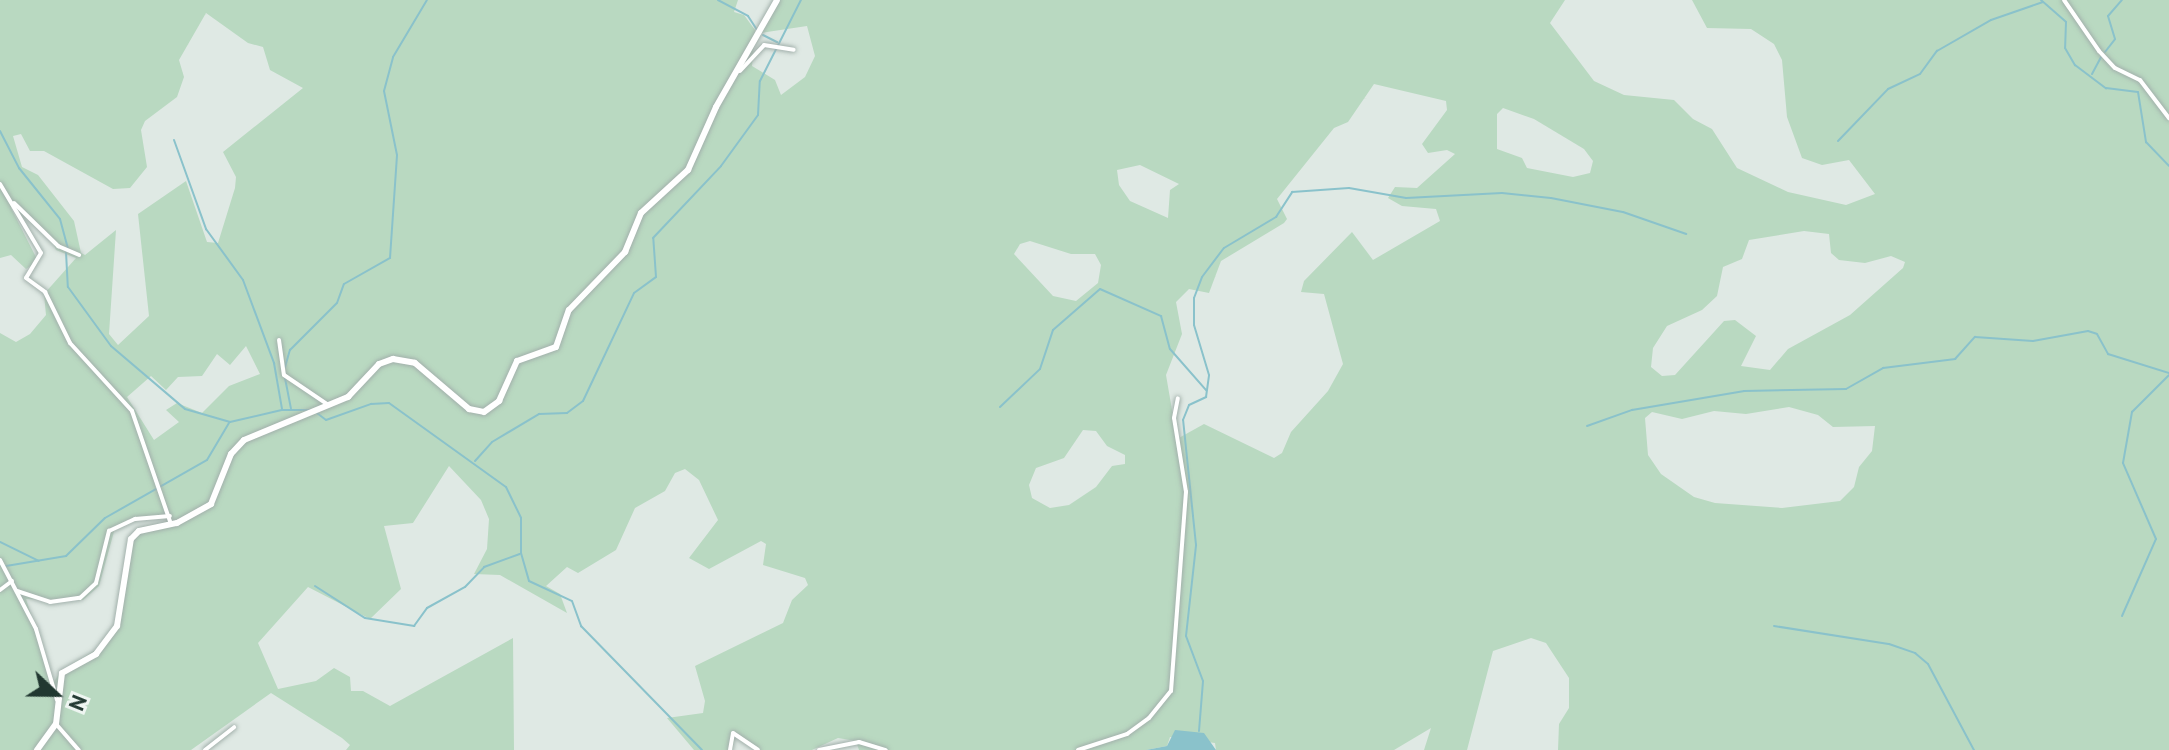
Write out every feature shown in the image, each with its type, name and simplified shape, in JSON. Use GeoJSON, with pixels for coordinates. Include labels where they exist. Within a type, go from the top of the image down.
{"type":"FeatureCollection","features":[{"type":"Feature","properties":{"kind":"main road"},"geometry":{"type":"LineString","coordinates":[[37,750],[56,724],[62,673],[96,654],[117,626],[131,539],[139,531],[171,524],[211,504],[231,454],[244,440],[329,406],[360,389],[379,364],[400,358],[426,369],[473,411],[494,407],[513,365],[556,347],[569,310],[620,260],[641,213],[688,170],[716,107],[740,71],[777,0]]}},
{"type":"Feature","properties":{"kind":"street"},"geometry":{"type":"LineString","coordinates":[[2064,0],[2099,51],[2115,68],[2140,80],[2169,118]]}},
{"type":"Feature","properties":{"kind":"street"},"geometry":{"type":"LineString","coordinates":[[740,71],[764,45],[794,50]]}},
{"type":"Feature","properties":{"kind":"street"},"geometry":{"type":"LineString","coordinates":[[0,184],[41,253],[26,278],[45,292],[70,343],[132,411],[162,487],[171,524]]}},
{"type":"Feature","properties":{"kind":"street"},"geometry":{"type":"LineString","coordinates":[[12,201],[58,246],[79,255]]}},
{"type":"Feature","properties":{"kind":"street"},"geometry":{"type":"LineString","coordinates":[[279,340],[284,375],[329,406]]}},
{"type":"Feature","properties":{"kind":"street"},"geometry":{"type":"LineString","coordinates":[[1078,750],[1127,734],[1171,691],[1186,494],[1174,416],[1178,398]]}},
{"type":"Feature","properties":{"kind":"street"},"geometry":{"type":"LineString","coordinates":[[17,591],[50,602],[80,598],[96,583],[109,531],[135,519],[170,516]]}},
{"type":"Feature","properties":{"kind":"street"},"geometry":{"type":"LineString","coordinates":[[0,560],[36,629],[57,700]]}},
{"type":"Feature","properties":{"kind":"street"},"geometry":{"type":"LineString","coordinates":[[0,590],[12,581]]}},
{"type":"Feature","properties":{"kind":"street"},"geometry":{"type":"LineString","coordinates":[[56,724],[79,750]]}},
{"type":"Feature","properties":{"kind":"street"},"geometry":{"type":"LineString","coordinates":[[205,750],[234,727]]}},
{"type":"Feature","properties":{"kind":"street"},"geometry":{"type":"LineString","coordinates":[[730,750],[733,733],[758,750]]}},
{"type":"Feature","properties":{"kind":"street"},"geometry":{"type":"LineString","coordinates":[[819,750],[861,742],[886,750]]}},
{"type":"Feature","properties":{"kind":"green space"},"geometry":{"type":"Polygon","coordinates":[[[0,0],[738,0],[734,12],[744,15],[755,30],[752,66],[775,80],[781,95],[805,77],[815,56],[807,26],[760,33],[776,0],[1565,0],[1550,23],[1594,81],[1624,95],[1674,100],[1693,119],[1712,129],[1737,168],[1788,192],[1846,205],[1875,194],[1849,160],[1822,165],[1802,158],[1787,117],[1782,60],[1774,44],[1751,29],[1707,28],[1692,0],[2169,0],[2169,750],[1558,750],[1559,724],[1569,708],[1569,678],[1546,643],[1531,638],[1493,651],[1467,750],[1424,750],[1431,728],[1394,750],[1216,750],[1215,743],[1170,737],[1167,746],[1146,750],[859,750],[856,741],[838,738],[812,750],[756,750],[735,737],[732,750],[694,750],[667,718],[703,713],[705,701],[695,666],[783,623],[792,600],[808,585],[805,578],[763,565],[766,544],[761,541],[709,569],[689,558],[718,520],[699,480],[685,469],[675,473],[665,491],[635,508],[616,550],[578,573],[567,567],[546,586],[560,594],[567,613],[500,575],[474,574],[487,549],[489,519],[481,500],[449,466],[413,523],[384,526],[401,589],[370,619],[308,587],[258,643],[278,689],[316,681],[334,668],[350,677],[351,691],[363,691],[390,706],[513,638],[514,750],[346,750],[350,745],[342,738],[271,693],[191,750],[0,750],[0,333],[16,342],[30,334],[46,315],[44,294],[76,258],[56,250],[51,238],[15,205],[11,208],[38,261],[26,269],[11,255],[0,258],[0,0]],[[206,13],[179,60],[184,77],[177,97],[145,121],[141,130],[147,167],[130,188],[113,189],[44,151],[30,151],[21,134],[13,136],[22,167],[38,175],[74,221],[81,253],[85,255],[116,230],[109,334],[118,345],[149,316],[138,214],[186,181],[207,242],[218,243],[236,177],[223,152],[303,88],[270,70],[263,47],[248,43],[206,13]],[[1374,84],[1348,122],[1334,128],[1277,199],[1287,219],[1284,223],[1221,261],[1209,293],[1189,289],[1176,302],[1182,334],[1166,375],[1177,439],[1204,424],[1274,458],[1282,453],[1291,432],[1328,391],[1343,364],[1324,294],[1301,292],[1304,281],[1352,232],[1373,260],[1440,221],[1436,209],[1402,206],[1388,198],[1395,187],[1417,188],[1455,154],[1447,150],[1428,153],[1422,144],[1447,110],[1446,101],[1374,84]],[[1503,108],[1497,114],[1497,149],[1522,158],[1527,168],[1573,177],[1590,173],[1593,161],[1584,149],[1534,119],[1503,108]],[[1140,165],[1117,170],[1119,185],[1130,201],[1168,218],[1170,190],[1179,184],[1140,165]],[[1804,231],[1749,240],[1742,259],[1723,267],[1717,296],[1702,310],[1667,326],[1653,348],[1651,367],[1662,376],[1675,375],[1724,321],[1735,320],[1756,336],[1741,366],[1770,370],[1788,349],[1850,315],[1903,268],[1905,262],[1891,256],[1865,263],[1839,260],[1831,253],[1829,234],[1804,231]],[[1030,241],[1020,244],[1014,254],[1053,296],[1076,301],[1098,283],[1101,265],[1095,254],[1071,254],[1030,241]],[[246,346],[230,365],[217,354],[202,376],[178,377],[166,390],[151,376],[127,397],[154,440],[179,422],[166,410],[177,403],[202,413],[229,386],[260,374],[246,346]],[[1789,407],[1746,414],[1714,411],[1682,419],[1652,412],[1645,418],[1648,455],[1661,474],[1694,497],[1715,503],[1782,508],[1840,501],[1854,487],[1859,467],[1872,451],[1875,426],[1833,427],[1818,415],[1789,407]],[[1083,430],[1064,458],[1036,468],[1029,485],[1032,498],[1050,508],[1069,505],[1096,487],[1112,466],[1125,464],[1125,455],[1107,446],[1096,431],[1083,430]],[[166,517],[129,521],[115,528],[99,586],[83,600],[26,599],[53,683],[61,671],[107,643],[121,609],[128,540],[137,528],[166,522],[166,517]]]}},
{"type":"Feature","properties":{"kind":"water"},"geometry":{"type":"Polygon","coordinates":[[[1175,730],[1204,733],[1216,750],[1146,750],[1167,746],[1175,730]]]}},
{"type":"Feature","properties":{"kind":"waterway"},"geometry":{"type":"LineString","coordinates":[[285,367],[290,350],[337,303],[344,284],[390,258],[397,155],[384,91],[393,57],[427,0]]}},
{"type":"Feature","properties":{"kind":"waterway"},"geometry":{"type":"LineString","coordinates":[[718,0],[748,16],[757,30]]}},
{"type":"Feature","properties":{"kind":"waterway"},"geometry":{"type":"LineString","coordinates":[[475,461],[492,442],[539,414],[567,413],[583,401],[634,293],[656,277],[653,238],[721,166],[758,115],[760,81],[801,0]]}},
{"type":"Feature","properties":{"kind":"waterway"},"geometry":{"type":"LineString","coordinates":[[2041,0],[2066,22],[2065,48],[2075,65],[2106,88],[2138,92],[2146,142],[2169,166]]}},
{"type":"Feature","properties":{"kind":"waterway"},"geometry":{"type":"LineString","coordinates":[[2105,52],[2115,39],[2108,16],[2122,0]]}},
{"type":"Feature","properties":{"kind":"waterway"},"geometry":{"type":"LineString","coordinates":[[1838,141],[1888,89],[1920,74],[1937,51],[1991,20],[2043,2]]}},
{"type":"Feature","properties":{"kind":"waterway"},"geometry":{"type":"LineString","coordinates":[[763,35],[777,42]]}},
{"type":"Feature","properties":{"kind":"waterway"},"geometry":{"type":"LineString","coordinates":[[2092,74],[2101,57]]}},
{"type":"Feature","properties":{"kind":"waterway"},"geometry":{"type":"LineString","coordinates":[[0,131],[19,168],[60,219],[68,248]]}},
{"type":"Feature","properties":{"kind":"waterway"},"geometry":{"type":"LineString","coordinates":[[174,140],[206,229],[243,280],[274,363],[282,409]]}},
{"type":"Feature","properties":{"kind":"waterway"},"geometry":{"type":"LineString","coordinates":[[1199,731],[1203,681],[1186,636],[1196,545],[1183,420],[1189,405],[1206,397],[1209,375],[1194,325],[1194,298],[1202,277],[1224,248],[1276,217],[1292,192],[1349,188],[1406,198],[1502,193],[1551,198],[1623,212],[1686,234]]}},
{"type":"Feature","properties":{"kind":"waterway"},"geometry":{"type":"LineString","coordinates":[[66,252],[68,287],[111,346],[185,409],[230,422],[282,410],[311,410]]}},
{"type":"Feature","properties":{"kind":"waterway"},"geometry":{"type":"LineString","coordinates":[[1000,407],[1040,369],[1053,330],[1100,289],[1161,316],[1170,349],[1206,390]]}},
{"type":"Feature","properties":{"kind":"waterway"},"geometry":{"type":"LineString","coordinates":[[1587,426],[1632,410],[1744,391],[1846,389],[1883,368],[1955,359],[1975,337],[2033,341],[2088,331],[2097,334],[2108,354],[2169,373]]}},
{"type":"Feature","properties":{"kind":"waterway"},"geometry":{"type":"LineString","coordinates":[[2122,616],[2156,539],[2123,463],[2132,412],[2169,375]]}},
{"type":"Feature","properties":{"kind":"waterway"},"geometry":{"type":"LineString","coordinates":[[285,378],[291,408]]}},
{"type":"Feature","properties":{"kind":"waterway"},"geometry":{"type":"LineString","coordinates":[[317,413],[326,420],[371,404],[389,403],[506,487],[521,518],[521,553],[529,581],[572,601],[581,626],[702,750]]}},
{"type":"Feature","properties":{"kind":"waterway"},"geometry":{"type":"LineString","coordinates":[[6,566],[66,556],[105,518],[207,460],[229,423]]}},
{"type":"Feature","properties":{"kind":"waterway"},"geometry":{"type":"LineString","coordinates":[[0,542],[39,561]]}},
{"type":"Feature","properties":{"kind":"waterway"},"geometry":{"type":"LineString","coordinates":[[315,586],[365,618],[414,626],[427,608],[465,587],[484,567],[520,554]]}},
{"type":"Feature","properties":{"kind":"waterway"},"geometry":{"type":"LineString","coordinates":[[1774,626],[1889,644],[1915,653],[1928,664],[1974,750]]}}]}
